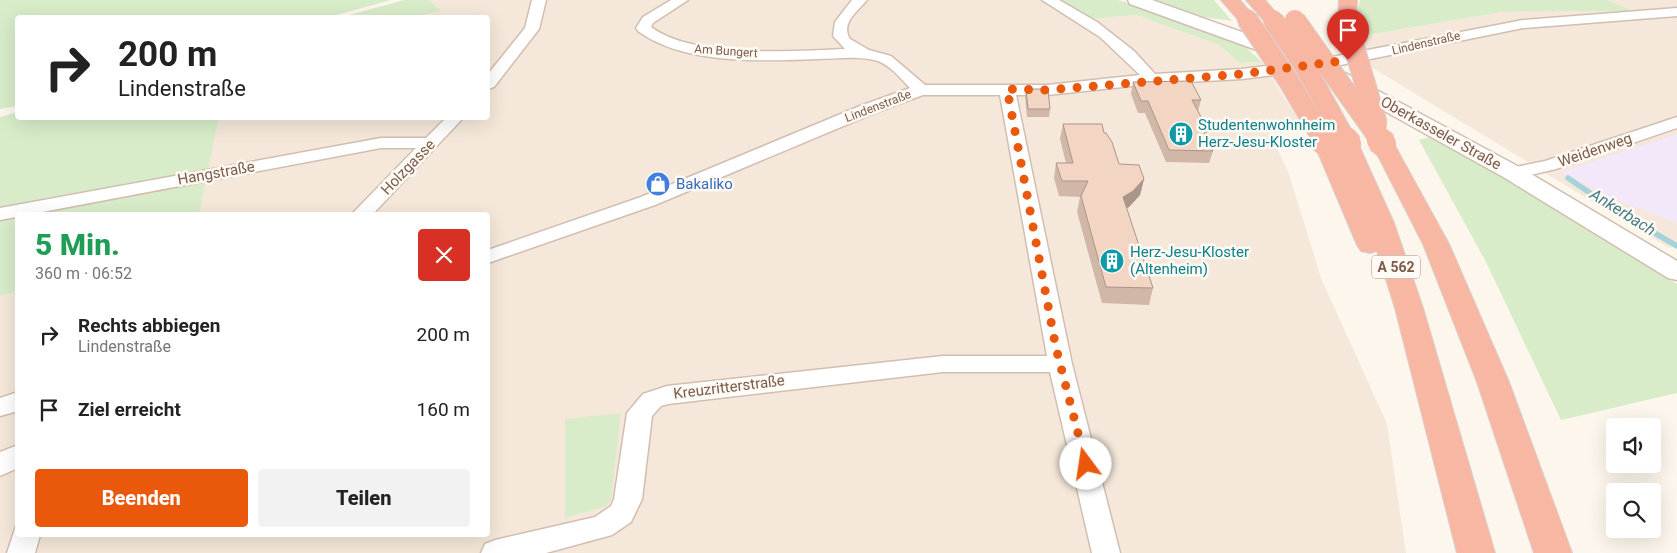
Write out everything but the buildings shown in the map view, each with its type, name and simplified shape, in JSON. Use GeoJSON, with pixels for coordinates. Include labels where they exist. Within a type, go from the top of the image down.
{"type":"FeatureCollection","features":[{"type":"Feature","properties":{"kind":"highway"},"geometry":{"type":"LineString","coordinates":[[1230,0],[1247,19],[1276,59],[1304,104],[1336,143],[1434,394],[1476,553]]}},
{"type":"Feature","properties":{"kind":"highway","name":"A 562"},"geometry":{"type":"LineString","coordinates":[[1255,0],[1284,16],[1383,144],[1436,244],[1493,382],[1553,553]]}},
{"type":"Feature","properties":{"kind":"highway"},"geometry":{"type":"LineString","coordinates":[[1348,0],[1347,23],[1351,46],[1368,89],[1383,144]]}},
{"type":"Feature","properties":{"kind":"highway","name":"A 562"},"geometry":{"type":"LineString","coordinates":[[1284,16],[1336,143]]}},
{"type":"Feature","properties":{"kind":"street"},"geometry":{"type":"LineString","coordinates":[[490,82],[532,29],[539,0]]}},
{"type":"Feature","properties":{"kind":"street","name":"Am Bungert"},"geometry":{"type":"LineString","coordinates":[[681,0],[648,20],[643,28],[660,40],[693,50],[816,55],[863,53]]}},
{"type":"Feature","properties":{"kind":"street"},"geometry":{"type":"LineString","coordinates":[[860,0],[849,10],[838,26],[840,36],[849,46],[863,53],[884,58],[896,66],[922,90]]}},
{"type":"Feature","properties":{"kind":"street"},"geometry":{"type":"LineString","coordinates":[[1049,0],[1085,18],[1114,39],[1151,79]]}},
{"type":"Feature","properties":{"kind":"street","name":"Oberkasseler Straße"},"geometry":{"type":"LineString","coordinates":[[1136,0],[1316,65],[1513,173],[1677,272]]}},
{"type":"Feature","properties":{"kind":"street","name":"Lindenstraße"},"geometry":{"type":"LineString","coordinates":[[490,256],[648,201],[866,110],[922,90],[1055,89],[1151,79],[1242,74],[1316,65],[1524,24],[1677,12]]}},
{"type":"Feature","properties":{"kind":"street"},"geometry":{"type":"LineString","coordinates":[[1007,89],[1060,364],[1106,553]]}},
{"type":"Feature","properties":{"kind":"street","name":"Holzgasse"},"geometry":{"type":"LineString","coordinates":[[364,212],[453,120]]}},
{"type":"Feature","properties":{"kind":"street","name":"Weidenweg"},"geometry":{"type":"LineString","coordinates":[[1513,173],[1550,165],[1677,122]]}},
{"type":"Feature","properties":{"kind":"street","name":"Hangstraße"},"geometry":{"type":"LineString","coordinates":[[0,214],[381,143],[432,142]]}},
{"type":"Feature","properties":{"kind":"street","name":"Kreuzritterstraße"},"geometry":{"type":"LineString","coordinates":[[495,553],[602,527],[621,514],[628,499],[640,413],[652,400],[667,395],[943,364],[1060,364]]}},
{"type":"Feature","properties":{"kind":"street"},"geometry":{"type":"LineString","coordinates":[[0,407],[15,402]]}},
{"type":"Feature","properties":{"kind":"street"},"geometry":{"type":"LineString","coordinates":[[0,465],[15,457]]}},
{"type":"Feature","properties":{"kind":"street"},"geometry":{"type":"LineString","coordinates":[[21,553],[25,537]]}},
{"type":"Feature","properties":{"kind":"shaded area"},"geometry":{"type":"Polygon","coordinates":[[[429,0],[1057,0],[1092,19],[1136,15],[1219,45],[1240,63],[1262,62],[1305,130],[1268,129],[1289,174],[1321,278],[1387,424],[1406,553],[0,553],[0,296],[15,292],[15,537],[490,537],[490,212],[200,212],[219,120],[490,120],[490,15],[423,15],[440,11],[429,0]]]}},
{"type":"Feature","properties":{"kind":"shaded area"},"geometry":{"type":"Polygon","coordinates":[[[1607,0],[1677,0],[1677,245],[1669,248],[1330,42],[1502,12],[1631,11],[1607,0]]]}},
{"type":"Feature","properties":{"kind":"shaded area"},"geometry":{"type":"Polygon","coordinates":[[[1677,134],[1677,223],[1612,198],[1561,172],[1677,134]]]}},
{"type":"Feature","properties":{"kind":"green space"},"geometry":{"type":"Polygon","coordinates":[[[0,0],[391,0],[336,15],[15,15],[15,106],[0,109],[0,0]]]}},
{"type":"Feature","properties":{"kind":"green space"},"geometry":{"type":"Polygon","coordinates":[[[404,0],[429,0],[441,11],[424,15],[349,15],[404,0]]]}},
{"type":"Feature","properties":{"kind":"green space"},"geometry":{"type":"Polygon","coordinates":[[[1057,0],[1118,0],[1146,8],[1238,40],[1262,62],[1240,63],[1219,45],[1136,15],[1092,19],[1057,0]]]}},
{"type":"Feature","properties":{"kind":"green space"},"geometry":{"type":"Polygon","coordinates":[[[1154,0],[1214,0],[1232,21],[1204,17],[1154,0]]]}},
{"type":"Feature","properties":{"kind":"green space"},"geometry":{"type":"Polygon","coordinates":[[[1360,0],[1607,0],[1633,11],[1502,12],[1363,36],[1356,16],[1360,0]]]}},
{"type":"Feature","properties":{"kind":"green space"},"geometry":{"type":"Polygon","coordinates":[[[15,113],[15,120],[219,120],[200,212],[15,212],[15,292],[0,296],[0,117],[15,113]]]}},
{"type":"Feature","properties":{"kind":"green space"},"geometry":{"type":"Polygon","coordinates":[[[1438,135],[1677,284],[1677,393],[1561,420],[1486,262],[1419,140],[1438,135]]]}},
{"type":"Feature","properties":{"kind":"green space"},"geometry":{"type":"Polygon","coordinates":[[[621,413],[611,500],[606,506],[565,518],[565,419],[621,413]]]}},
{"type":"Feature","properties":{"kind":"waterway","name":"Ankerbach"},"geometry":{"type":"LineString","coordinates":[[1568,178],[1615,210],[1677,246]]}},
{"type":"Feature","properties":{"kind":"place","name":"Studentenwohnheim Herz-Jesu-Kloster"},"geometry":{"type":"Point","coordinates":[1181,134]}},
{"type":"Feature","properties":{"kind":"place","name":"Bakaliko"},"geometry":{"type":"Point","coordinates":[658,184]}},
{"type":"Feature","properties":{"kind":"place","name":"Herz-Jesu-Kloster (Altenheim)"},"geometry":{"type":"Point","coordinates":[1112,261]}},
{"type":"Feature","properties":{"kind":"route"},"geometry":{"type":"LineString","coordinates":[[1086,464],[1056,348],[1007,89],[1047,90],[1151,79],[1242,74],[1348,60]]}}]}
